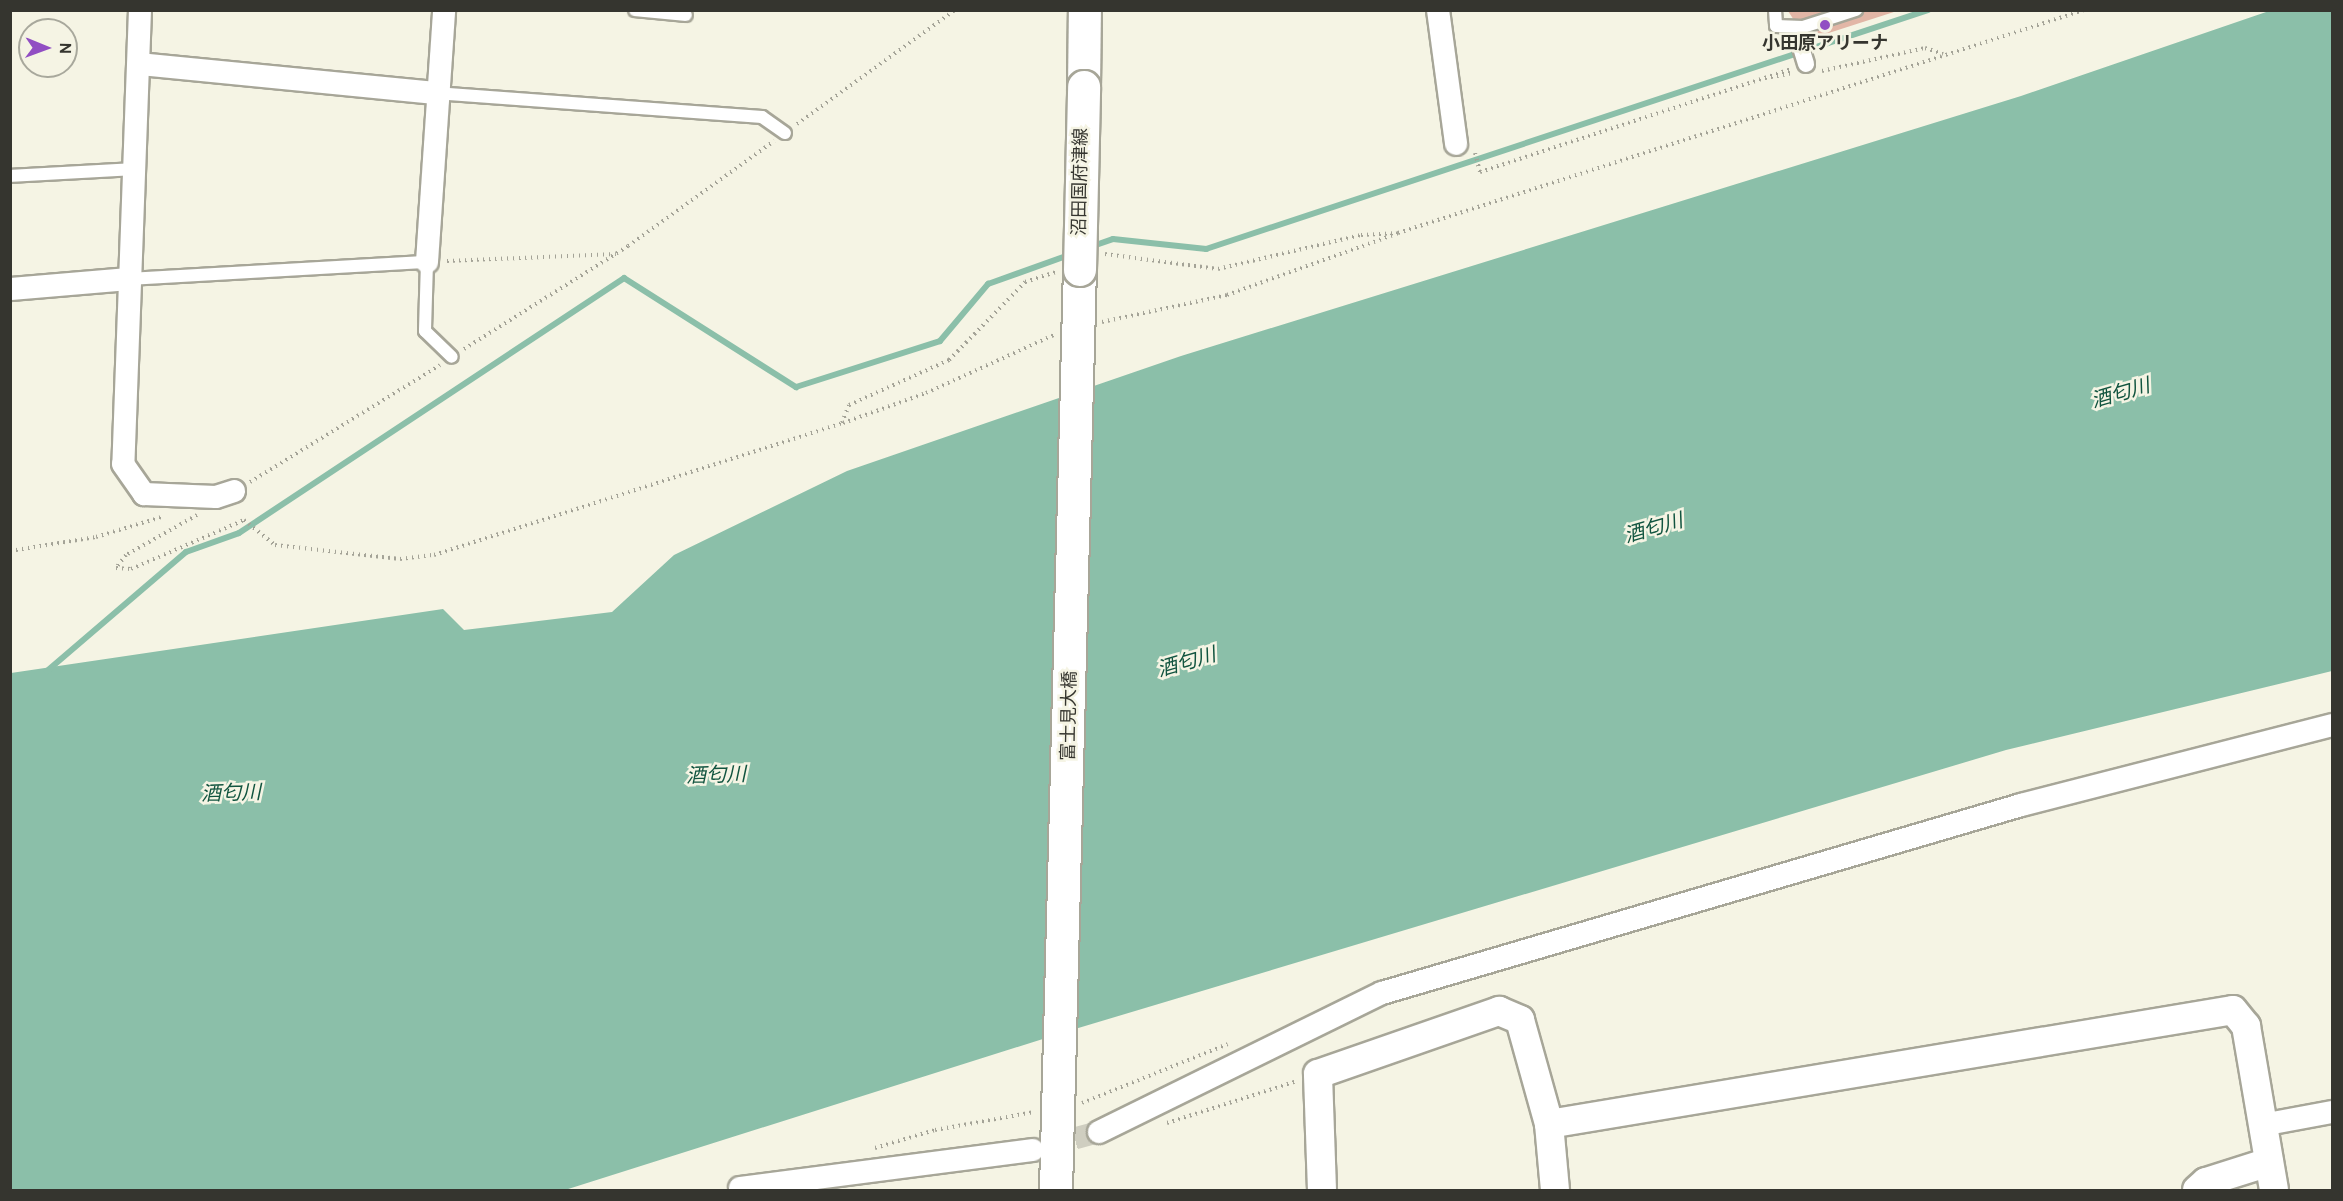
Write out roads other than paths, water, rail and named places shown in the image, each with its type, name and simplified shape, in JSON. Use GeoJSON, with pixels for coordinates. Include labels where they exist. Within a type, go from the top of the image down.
{"type":"FeatureCollection","features":[{"type":"Feature","properties":{"kind":"main road","name":"沼田国府津線"},"geometry":{"type":"LineString","coordinates":[[1079,340],[1083,264],[1085,10]]}},
{"type":"Feature","properties":{"kind":"main road","name":"富士見大橋"},"geometry":{"type":"LineString","coordinates":[[1063,1077],[1079,340]]}},
{"type":"Feature","properties":{"kind":"main road"},"geometry":{"type":"LineString","coordinates":[[1056,1191],[1063,1077]]}},
{"type":"Feature","properties":{"kind":"main road"},"geometry":{"type":"LineString","coordinates":[[1063,1077],[1066,1191]]}},
{"type":"Feature","properties":{"kind":"street"},"geometry":{"type":"LineString","coordinates":[[140,10],[123,464],[144,494],[225,494]]}},
{"type":"Feature","properties":{"kind":"street"},"geometry":{"type":"LineString","coordinates":[[427,262],[435,93],[444,10]]}},
{"type":"Feature","properties":{"kind":"street"},"geometry":{"type":"LineString","coordinates":[[1438,10],[1456,144]]}},
{"type":"Feature","properties":{"kind":"street"},"geometry":{"type":"LineString","coordinates":[[1799,41],[1809,69]]}},
{"type":"Feature","properties":{"kind":"street"},"geometry":{"type":"LineString","coordinates":[[139,64],[435,93]]}},
{"type":"Feature","properties":{"kind":"street"},"geometry":{"type":"LineString","coordinates":[[10,289],[130,279]]}},
{"type":"Feature","properties":{"kind":"street"},"geometry":{"type":"LineString","coordinates":[[1099,1132],[1382,993],[2010,808],[2332,725]]}},
{"type":"Feature","properties":{"kind":"street"},"geometry":{"type":"LineString","coordinates":[[1549,1124],[2234,1010],[2246,1026],[2274,1191]]}},
{"type":"Feature","properties":{"kind":"street"},"geometry":{"type":"LineString","coordinates":[[1322,1191],[1318,1074],[1499,1011],[1520,1020],[1549,1124],[1555,1191]]}},
{"type":"Feature","properties":{"kind":"street"},"geometry":{"type":"LineString","coordinates":[[2262,1125],[2332,1112]]}},
{"type":"Feature","properties":{"kind":"street"},"geometry":{"type":"LineString","coordinates":[[740,1188],[1033,1150]]}},
{"type":"Feature","properties":{"kind":"street"},"geometry":{"type":"LineString","coordinates":[[2197,1191],[2206,1182],[2269,1162]]}},
{"type":"Feature","properties":{"kind":"lane"},"geometry":{"type":"LineString","coordinates":[[635,10],[686,15]]}},
{"type":"Feature","properties":{"kind":"lane"},"geometry":{"type":"LineString","coordinates":[[1775,10],[1776,26],[1803,27],[1856,10]]}},
{"type":"Feature","properties":{"kind":"lane"},"geometry":{"type":"LineString","coordinates":[[435,93],[762,117],[785,133]]}},
{"type":"Feature","properties":{"kind":"lane"},"geometry":{"type":"LineString","coordinates":[[10,176],[134,169]]}},
{"type":"Feature","properties":{"kind":"lane"},"geometry":{"type":"LineString","coordinates":[[130,279],[427,262],[425,332],[452,357]]}},
{"type":"Feature","properties":{"kind":"water","name":"酒匂川"},"geometry":{"type":"Polygon","coordinates":[[[2269,11],[2332,11],[2332,671],[2006,750],[1065,1032],[565,1190],[11,1190],[11,673],[443,609],[464,630],[612,612],[674,555],[847,471],[1181,356],[2021,96],[2269,11]]]}},
{"type":"Feature","properties":{"kind":"waterway"},"geometry":{"type":"LineString","coordinates":[[1090,247],[1113,239],[1206,249],[1928,10]]}},
{"type":"Feature","properties":{"kind":"waterway"},"geometry":{"type":"LineString","coordinates":[[47,671],[186,552],[239,533],[624,278],[796,387],[940,341],[988,284],[1072,254]]}},
{"type":"Feature","properties":{"kind":"tunnel"},"geometry":{"type":"LineString","coordinates":[[1043,1147],[1099,1132]]}},
{"type":"Feature","properties":{"kind":"place","name":"小田原アリーナ"},"geometry":{"type":"Point","coordinates":[1825,25]}}]}
